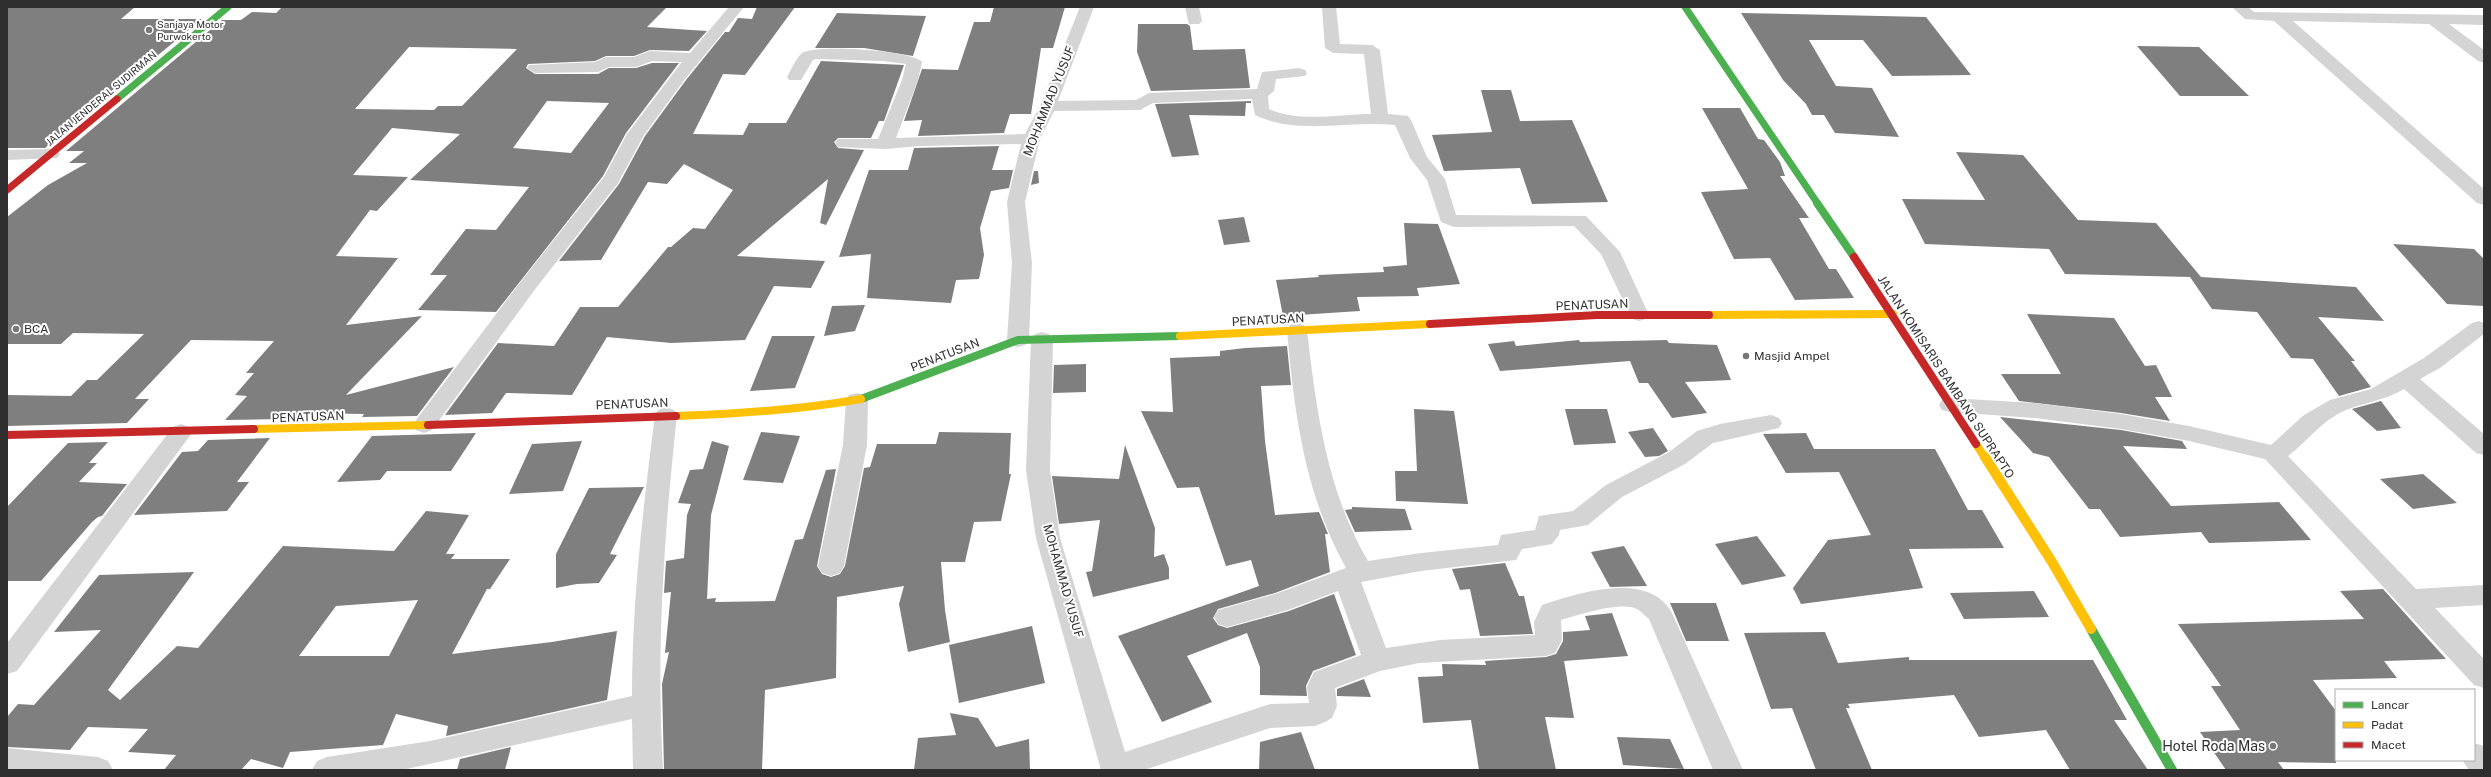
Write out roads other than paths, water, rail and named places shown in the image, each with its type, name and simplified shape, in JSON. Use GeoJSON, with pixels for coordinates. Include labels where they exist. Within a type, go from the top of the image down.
{"type":"FeatureCollection","features":[{"type":"Feature","properties":{"kind":"street","name":"JALAN JENDERAL SUDIRMAN"},"geometry":{"type":"LineString","coordinates":[[7,190],[228,7]]}},
{"type":"Feature","properties":{"kind":"street"},"geometry":{"type":"LineString","coordinates":[[424,425],[529,284],[612,179],[636,134],[679,76],[696,58],[737,7]]}},
{"type":"Feature","properties":{"kind":"street","name":"MOHAMMAD YUSUF"},"geometry":{"type":"LineString","coordinates":[[1018,340],[1022,263],[1016,202],[1024,162],[1032,139],[1048,106],[1060,71],[1088,7]]}},
{"type":"Feature","properties":{"kind":"street"},"geometry":{"type":"LineString","coordinates":[[1329,7],[1333,48],[1372,50],[1373,72],[1381,120]]}},
{"type":"Feature","properties":{"kind":"street","name":"JALAN KOMISARIS BAMBANG SUPRAPTO"},"geometry":{"type":"LineString","coordinates":[[1685,7],[1894,314],[1950,405],[2052,562],[2172,770]]}},
{"type":"Feature","properties":{"kind":"street"},"geometry":{"type":"LineString","coordinates":[[2239,7],[2250,16],[2387,20],[2484,20]]}},
{"type":"Feature","properties":{"kind":"street"},"geometry":{"type":"LineString","coordinates":[[2370,7],[2387,20]]}},
{"type":"Feature","properties":{"kind":"street"},"geometry":{"type":"LineString","coordinates":[[2279,17],[2484,199]]}},
{"type":"Feature","properties":{"kind":"street"},"geometry":{"type":"LineString","coordinates":[[2434,20],[2484,58]]}},
{"type":"Feature","properties":{"kind":"street"},"geometry":{"type":"LineString","coordinates":[[839,54],[848,38]]}},
{"type":"Feature","properties":{"kind":"street"},"geometry":{"type":"LineString","coordinates":[[795,77],[810,55],[839,54],[886,56],[893,59],[912,60],[914,62],[910,80],[885,144]]}},
{"type":"Feature","properties":{"kind":"street"},"geometry":{"type":"LineString","coordinates":[[535,68],[598,67],[606,62],[636,62],[650,56],[696,58]]}},
{"type":"Feature","properties":{"kind":"street"},"geometry":{"type":"LineString","coordinates":[[1048,106],[1140,105],[1149,98],[1260,94],[1266,91],[1268,75],[1300,73]]}},
{"type":"Feature","properties":{"kind":"street"},"geometry":{"type":"LineString","coordinates":[[1260,94],[1261,111],[1274,119],[1338,121],[1400,119],[1404,122],[1419,158],[1436,179],[1448,218],[1454,221],[1504,222],[1579,220],[1610,252],[1639,315]]}},
{"type":"Feature","properties":{"kind":"street"},"geometry":{"type":"LineString","coordinates":[[844,143],[885,144],[920,140],[1032,139]]}},
{"type":"Feature","properties":{"kind":"street"},"geometry":{"type":"LineString","coordinates":[[7,155],[51,154]]}},
{"type":"Feature","properties":{"kind":"street","name":"PENATUSAN"},"geometry":{"type":"LineString","coordinates":[[7,435],[424,425],[752,413],[816,407],[857,400],[1018,340],[1242,334],[1597,315],[1894,314]]}},
{"type":"Feature","properties":{"kind":"street"},"geometry":{"type":"LineString","coordinates":[[1950,405],[2000,406],[2092,418],[2176,431],[2272,452],[2281,450],[2312,420],[2338,405],[2379,394],[2432,363],[2479,328]]}},
{"type":"Feature","properties":{"kind":"street"},"geometry":{"type":"LineString","coordinates":[[1297,330],[1307,415],[1320,468],[1354,576],[1377,661]]}},
{"type":"Feature","properties":{"kind":"street","name":"MOHAMMAD YUSUF"},"geometry":{"type":"LineString","coordinates":[[1042,340],[1038,470],[1048,538],[1116,768]]}},
{"type":"Feature","properties":{"kind":"street"},"geometry":{"type":"LineString","coordinates":[[2405,378],[2484,447]]}},
{"type":"Feature","properties":{"kind":"street"},"geometry":{"type":"LineString","coordinates":[[831,566],[855,445],[857,400]]}},
{"type":"Feature","properties":{"kind":"street"},"geometry":{"type":"LineString","coordinates":[[648,770],[644,705],[646,617],[652,534],[666,415]]}},
{"type":"Feature","properties":{"kind":"street"},"geometry":{"type":"LineString","coordinates":[[1227,617],[1279,604],[1354,576],[1421,562],[1507,553],[1510,550],[1510,541],[1543,538],[1546,535],[1546,527],[1548,522],[1579,519],[1614,491],[1676,458],[1705,437],[1727,430],[1771,423]]}},
{"type":"Feature","properties":{"kind":"street"},"geometry":{"type":"LineString","coordinates":[[7,663],[181,432]]}},
{"type":"Feature","properties":{"kind":"street"},"geometry":{"type":"LineString","coordinates":[[2272,452],[2484,677]]}},
{"type":"Feature","properties":{"kind":"street"},"geometry":{"type":"LineString","coordinates":[[2411,599],[2484,595]]}},
{"type":"Feature","properties":{"kind":"street"},"geometry":{"type":"LineString","coordinates":[[1116,768],[1270,716],[1319,712],[1324,706],[1321,688],[1324,680],[1377,661],[1404,654],[1431,650],[1546,645],[1549,640],[1548,620],[1551,612],[1623,596],[1638,598],[1646,601],[1658,613],[1728,770]]}},
{"type":"Feature","properties":{"kind":"street"},"geometry":{"type":"LineString","coordinates":[[326,770],[430,753],[644,705]]}},
{"type":"Feature","properties":{"kind":"street"},"geometry":{"type":"LineString","coordinates":[[2475,756],[2484,766]]}},
{"type":"Feature","properties":{"kind":"street"},"geometry":{"type":"LineString","coordinates":[[7,760],[98,770]]}},
{"type":"Feature","properties":{"kind":"place","name":"Sanjaya Motor Purwokerto"},"geometry":{"type":"Point","coordinates":[149,30]}},
{"type":"Feature","properties":{"kind":"place","name":"BCA"},"geometry":{"type":"Point","coordinates":[16,329]}},
{"type":"Feature","properties":{"kind":"place","name":"Masjid Ampel"},"geometry":{"type":"Point","coordinates":[1746,356]}},
{"type":"Feature","properties":{"kind":"place","name":"Hotel Roda Mas"},"geometry":{"type":"Point","coordinates":[2273,746]}}]}
